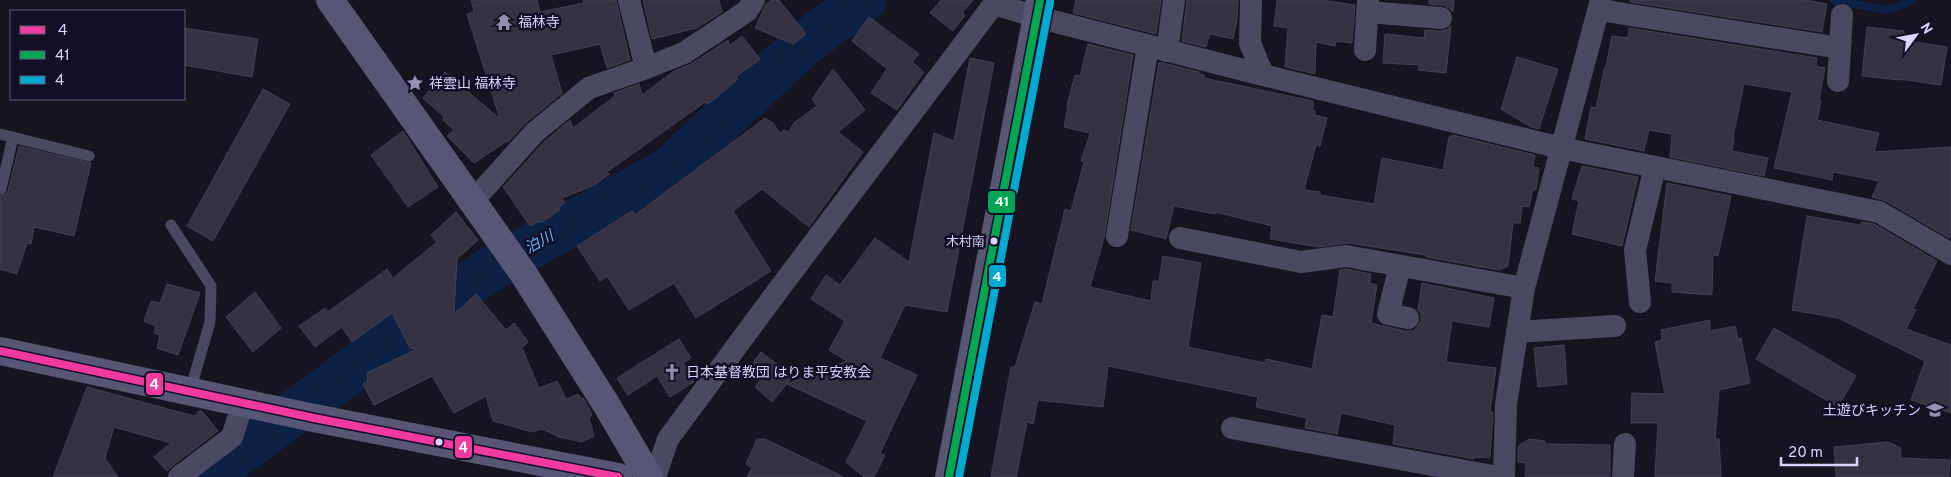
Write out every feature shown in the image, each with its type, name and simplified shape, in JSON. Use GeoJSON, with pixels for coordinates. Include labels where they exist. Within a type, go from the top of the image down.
{"type":"FeatureCollection","features":[{"type":"Feature","properties":{"kind":"street"},"geometry":{"type":"LineString","coordinates":[[330,0],[523,273],[606,404],[648,477]]}},
{"type":"Feature","properties":{"kind":"street"},"geometry":{"type":"LineString","coordinates":[[629,0],[646,68]]}},
{"type":"Feature","properties":{"kind":"street"},"geometry":{"type":"LineString","coordinates":[[472,202],[535,132],[589,88],[684,53],[722,29],[747,10],[754,0]]}},
{"type":"Feature","properties":{"kind":"street"},"geometry":{"type":"LineString","coordinates":[[1117,236],[1158,48],[1174,0]]}},
{"type":"Feature","properties":{"kind":"street"},"geometry":{"type":"LineString","coordinates":[[1251,0],[1250,43],[1263,75]]}},
{"type":"Feature","properties":{"kind":"street"},"geometry":{"type":"LineString","coordinates":[[655,477],[668,439],[784,281],[994,4],[1039,9],[1158,48],[1561,148],[1879,212],[1951,254]]}},
{"type":"Feature","properties":{"kind":"street"},"geometry":{"type":"LineString","coordinates":[[1504,477],[1506,404],[1524,288],[1600,5],[1840,48]]}},
{"type":"Feature","properties":{"kind":"street"},"geometry":{"type":"LineString","coordinates":[[1365,50],[1368,6],[1441,18]]}},
{"type":"Feature","properties":{"kind":"street"},"geometry":{"type":"LineString","coordinates":[[949,477],[1039,9]]}},
{"type":"Feature","properties":{"kind":"street"},"geometry":{"type":"LineString","coordinates":[[1838,82],[1842,15]]}},
{"type":"Feature","properties":{"kind":"street"},"geometry":{"type":"LineString","coordinates":[[1640,302],[1635,250],[1655,167]]}},
{"type":"Feature","properties":{"kind":"street"},"geometry":{"type":"LineString","coordinates":[[1180,238],[1300,262],[1346,256],[1524,288]]}},
{"type":"Feature","properties":{"kind":"street"},"geometry":{"type":"LineString","coordinates":[[1400,266],[1388,314],[1408,318]]}},
{"type":"Feature","properties":{"kind":"street"},"geometry":{"type":"LineString","coordinates":[[1517,332],[1615,326]]}},
{"type":"Feature","properties":{"kind":"street"},"geometry":{"type":"LineString","coordinates":[[0,351],[314,418],[618,477]]}},
{"type":"Feature","properties":{"kind":"street"},"geometry":{"type":"LineString","coordinates":[[179,477],[232,437],[244,403]]}},
{"type":"Feature","properties":{"kind":"street"},"geometry":{"type":"LineString","coordinates":[[1232,428],[1498,477]]}},
{"type":"Feature","properties":{"kind":"street"},"geometry":{"type":"LineString","coordinates":[[1623,477],[1625,444]]}},
{"type":"Feature","properties":{"kind":"lane"},"geometry":{"type":"LineString","coordinates":[[0,134],[89,156]]}},
{"type":"Feature","properties":{"kind":"lane"},"geometry":{"type":"LineString","coordinates":[[2,189],[13,137]]}},
{"type":"Feature","properties":{"kind":"lane"},"geometry":{"type":"LineString","coordinates":[[171,225],[211,286],[210,322],[190,391]]}},
{"type":"Feature","properties":{"kind":"building"},"geometry":{"type":"Polygon","coordinates":[[[471,0],[537,0],[540,12],[584,3],[583,0],[616,0],[630,60],[607,68],[600,44],[551,55],[562,93],[527,122],[508,142],[474,163],[447,136],[454,130],[443,120],[444,117],[423,98],[445,72],[500,119],[467,14],[474,12],[471,0]]]}},
{"type":"Feature","properties":{"kind":"building"},"geometry":{"type":"Polygon","coordinates":[[[643,0],[719,0],[722,12],[697,28],[652,39],[643,0]]]}},
{"type":"Feature","properties":{"kind":"building"},"geometry":{"type":"Polygon","coordinates":[[[772,0],[779,0],[806,34],[793,44],[755,28],[766,4],[772,0]]]}},
{"type":"Feature","properties":{"kind":"building"},"geometry":{"type":"Polygon","coordinates":[[[941,0],[973,0],[962,13],[965,15],[953,31],[930,13],[941,0]]]}},
{"type":"Feature","properties":{"kind":"building"},"geometry":{"type":"Polygon","coordinates":[[[1076,0],[1161,0],[1156,34],[1073,13],[1076,0]]]}},
{"type":"Feature","properties":{"kind":"building"},"geometry":{"type":"Polygon","coordinates":[[[1187,0],[1238,0],[1237,20],[1233,39],[1210,34],[1206,47],[1182,41],[1187,0]]]}},
{"type":"Feature","properties":{"kind":"building"},"geometry":{"type":"Polygon","coordinates":[[[1277,0],[1321,0],[1355,5],[1352,43],[1336,41],[1335,46],[1316,42],[1315,74],[1285,67],[1288,28],[1274,26],[1277,0]]]}},
{"type":"Feature","properties":{"kind":"building"},"geometry":{"type":"Polygon","coordinates":[[[1429,0],[1454,0],[1453,12],[1443,5],[1429,4],[1429,0]]]}},
{"type":"Feature","properties":{"kind":"building"},"geometry":{"type":"Polygon","coordinates":[[[1630,0],[1806,0],[1827,4],[1822,32],[1630,2],[1630,0]]]}},
{"type":"Feature","properties":{"kind":"building"},"geometry":{"type":"Polygon","coordinates":[[[869,17],[919,54],[912,62],[924,72],[897,110],[871,93],[887,69],[852,41],[869,17]]]}},
{"type":"Feature","properties":{"kind":"building"},"geometry":{"type":"Polygon","coordinates":[[[1451,26],[1446,73],[1418,70],[1419,65],[1383,63],[1385,34],[1424,38],[1425,30],[1440,31],[1446,30],[1451,26]]]}},
{"type":"Feature","properties":{"kind":"building"},"geometry":{"type":"Polygon","coordinates":[[[1867,27],[1904,31],[1903,40],[1947,47],[1941,85],[1862,76],[1867,27]]]}},
{"type":"Feature","properties":{"kind":"building"},"geometry":{"type":"Polygon","coordinates":[[[185,28],[258,39],[252,77],[185,65],[185,28]]]}},
{"type":"Feature","properties":{"kind":"building"},"geometry":{"type":"Polygon","coordinates":[[[1629,28],[1817,58],[1816,66],[1825,68],[1817,120],[1879,133],[1874,152],[1951,147],[1951,235],[1949,238],[1886,201],[1872,197],[1879,181],[1833,172],[1832,180],[1774,168],[1792,92],[1744,84],[1732,151],[1768,158],[1764,176],[1670,157],[1672,134],[1649,130],[1644,151],[1585,139],[1591,107],[1596,108],[1612,36],[1628,38],[1629,28]]]}},
{"type":"Feature","properties":{"kind":"building"},"geometry":{"type":"Polygon","coordinates":[[[742,36],[760,59],[736,77],[738,79],[713,100],[707,104],[705,102],[607,172],[609,174],[595,185],[562,198],[565,202],[558,208],[560,210],[542,222],[540,221],[530,226],[503,187],[544,142],[570,120],[573,128],[615,96],[614,93],[639,84],[642,95],[674,71],[691,64],[728,40],[729,46],[742,36]]]}},
{"type":"Feature","properties":{"kind":"building"},"geometry":{"type":"Polygon","coordinates":[[[1088,44],[1133,55],[1104,238],[1090,287],[1151,301],[1153,281],[1159,281],[1163,256],[1201,263],[1188,347],[1265,363],[1266,359],[1312,369],[1322,315],[1333,317],[1340,270],[1346,269],[1371,274],[1370,283],[1377,285],[1371,323],[1405,331],[1414,331],[1421,321],[1421,314],[1418,310],[1422,283],[1494,298],[1489,327],[1452,321],[1446,362],[1496,368],[1490,412],[1493,412],[1490,458],[1474,457],[1474,459],[1393,444],[1395,425],[1341,413],[1337,434],[1305,428],[1307,418],[1256,407],[1258,397],[1108,366],[1103,407],[1038,400],[1033,424],[1027,422],[1016,477],[991,477],[1011,367],[1015,367],[1035,302],[1042,304],[1065,209],[1071,211],[1084,162],[1081,161],[1090,133],[1064,127],[1067,105],[1075,75],[1080,76],[1088,44]]]}},
{"type":"Feature","properties":{"kind":"building"},"geometry":{"type":"Polygon","coordinates":[[[1517,57],[1558,69],[1539,129],[1531,127],[1501,109],[1517,57]]]}},
{"type":"Feature","properties":{"kind":"building"},"geometry":{"type":"Polygon","coordinates":[[[970,58],[994,63],[947,312],[905,305],[880,358],[917,375],[880,453],[885,455],[874,477],[864,477],[846,462],[867,421],[787,384],[847,361],[829,350],[845,321],[811,299],[826,275],[840,285],[875,238],[909,262],[934,133],[954,141],[970,58]]]}},
{"type":"Feature","properties":{"kind":"building"},"geometry":{"type":"Polygon","coordinates":[[[1159,62],[1199,72],[1199,74],[1204,75],[1204,78],[1313,101],[1315,115],[1327,118],[1320,146],[1316,145],[1304,190],[1320,192],[1320,195],[1374,204],[1382,158],[1443,170],[1449,137],[1453,135],[1535,155],[1533,167],[1539,168],[1536,190],[1533,189],[1529,207],[1522,206],[1520,223],[1513,223],[1508,266],[1499,270],[1426,257],[1426,255],[1348,243],[1318,247],[1270,239],[1272,226],[1215,212],[1215,214],[1174,206],[1166,239],[1131,230],[1159,62]]]}},
{"type":"Feature","properties":{"kind":"building"},"geometry":{"type":"Polygon","coordinates":[[[833,69],[865,110],[838,132],[863,152],[809,227],[762,189],[733,211],[771,271],[696,318],[674,283],[629,310],[607,276],[600,281],[577,246],[632,211],[635,215],[765,118],[773,123],[780,133],[784,130],[788,132],[795,122],[817,106],[812,99],[833,69]]]}},
{"type":"Feature","properties":{"kind":"building"},"geometry":{"type":"Polygon","coordinates":[[[263,89],[290,104],[213,241],[187,226],[263,89]]]}},
{"type":"Feature","properties":{"kind":"building"},"geometry":{"type":"Polygon","coordinates":[[[403,131],[438,187],[408,207],[371,155],[403,131]]]}},
{"type":"Feature","properties":{"kind":"building"},"geometry":{"type":"Polygon","coordinates":[[[19,146],[91,163],[74,236],[34,227],[31,244],[27,243],[17,274],[0,269],[0,196],[8,191],[19,146]]]}},
{"type":"Feature","properties":{"kind":"building"},"geometry":{"type":"Polygon","coordinates":[[[1582,166],[1638,177],[1622,246],[1572,234],[1579,201],[1572,199],[1582,166]]]}},
{"type":"Feature","properties":{"kind":"building"},"geometry":{"type":"Polygon","coordinates":[[[1667,183],[1731,196],[1718,256],[1713,255],[1712,295],[1672,292],[1672,283],[1655,281],[1667,183]]]}},
{"type":"Feature","properties":{"kind":"building"},"geometry":{"type":"Polygon","coordinates":[[[456,212],[478,240],[457,259],[454,314],[476,294],[506,330],[514,323],[528,342],[522,348],[539,388],[557,381],[566,399],[578,394],[584,399],[592,415],[589,418],[594,436],[582,442],[559,437],[542,429],[532,432],[493,421],[486,396],[454,413],[432,376],[374,405],[363,384],[368,380],[367,373],[417,349],[410,348],[392,313],[352,342],[342,327],[315,347],[299,326],[325,308],[328,312],[387,269],[393,278],[437,242],[431,235],[456,212]]]}},
{"type":"Feature","properties":{"kind":"building"},"geometry":{"type":"Polygon","coordinates":[[[1807,216],[1860,225],[1862,222],[1874,224],[1937,261],[1913,309],[1916,310],[1906,329],[1951,345],[1951,413],[1911,400],[1925,361],[1838,318],[1792,310],[1807,216]]]}},
{"type":"Feature","properties":{"kind":"building"},"geometry":{"type":"Polygon","coordinates":[[[167,284],[200,293],[178,355],[157,348],[160,335],[154,333],[156,326],[144,321],[151,301],[160,303],[167,284]]]}},
{"type":"Feature","properties":{"kind":"building"},"geometry":{"type":"Polygon","coordinates":[[[255,292],[281,328],[253,352],[226,317],[255,292]]]}},
{"type":"Feature","properties":{"kind":"building"},"geometry":{"type":"Polygon","coordinates":[[[1710,320],[1710,331],[1735,326],[1738,339],[1741,338],[1750,383],[1719,390],[1715,439],[1719,439],[1721,477],[1655,477],[1658,423],[1631,423],[1632,393],[1665,394],[1655,342],[1662,340],[1661,330],[1710,320]]]}},
{"type":"Feature","properties":{"kind":"building"},"geometry":{"type":"Polygon","coordinates":[[[1774,328],[1856,376],[1838,407],[1756,359],[1774,328]]]}},
{"type":"Feature","properties":{"kind":"building","name":"日本基督教団 はりま平安教会"},"geometry":{"type":"Polygon","coordinates":[[[679,339],[691,358],[683,363],[694,382],[670,397],[657,376],[628,395],[617,378],[679,339]]]}},
{"type":"Feature","properties":{"kind":"building"},"geometry":{"type":"Polygon","coordinates":[[[1564,345],[1567,384],[1538,387],[1534,348],[1564,345]]]}},
{"type":"Feature","properties":{"kind":"building"},"geometry":{"type":"Polygon","coordinates":[[[761,352],[793,376],[772,402],[755,387],[760,381],[747,371],[761,352]]]}},
{"type":"Feature","properties":{"kind":"building"},"geometry":{"type":"Polygon","coordinates":[[[87,387],[194,416],[201,410],[218,431],[167,471],[154,457],[171,443],[114,427],[105,458],[118,477],[53,477],[87,387]]]}},
{"type":"Feature","properties":{"kind":"building"},"geometry":{"type":"Polygon","coordinates":[[[757,439],[765,439],[844,477],[747,477],[752,468],[746,464],[757,439]]]}},
{"type":"Feature","properties":{"kind":"building"},"geometry":{"type":"Polygon","coordinates":[[[1529,439],[1545,441],[1546,444],[1610,445],[1610,477],[1525,477],[1526,463],[1518,462],[1518,446],[1529,439]]]}},
{"type":"Feature","properties":{"kind":"building"},"geometry":{"type":"Polygon","coordinates":[[[1888,442],[1901,448],[1900,458],[1950,460],[1949,477],[1836,477],[1834,447],[1888,442]]]}},
{"type":"Feature","properties":{"kind":"waterway","name":"泊川"},"geometry":{"type":"LineString","coordinates":[[206,477],[487,271],[670,169],[806,42],[864,0]]}},
{"type":"Feature","properties":{"kind":"waterway"},"geometry":{"type":"LineString","coordinates":[[1834,0],[1885,10],[1913,0]]}},
{"type":"Feature","properties":{"kind":"transit line","name":"41"},"geometry":{"type":"LineString","coordinates":[[949,477],[1040,0]]}},
{"type":"Feature","properties":{"kind":"transit line","name":"4"},"geometry":{"type":"LineString","coordinates":[[959,477],[1050,2]]}},
{"type":"Feature","properties":{"kind":"transit line","name":"４"},"geometry":{"type":"LineString","coordinates":[[0,351],[314,418],[618,477]]}},
{"type":"Feature","properties":{"kind":"place","name":"福林寺"},"geometry":{"type":"Point","coordinates":[504,22]}},
{"type":"Feature","properties":{"kind":"place","name":"祥雲山 福林寺"},"geometry":{"type":"Point","coordinates":[415,83]}},
{"type":"Feature","properties":{"kind":"place","name":"木村南"},"geometry":{"type":"Point","coordinates":[994,241]}},
{"type":"Feature","properties":{"kind":"place","name":"日本基督教団 はりま平安教会"},"geometry":{"type":"Point","coordinates":[672,372]}},
{"type":"Feature","properties":{"kind":"place","name":"土遊びキッチン"},"geometry":{"type":"Point","coordinates":[1935,410]}}]}
